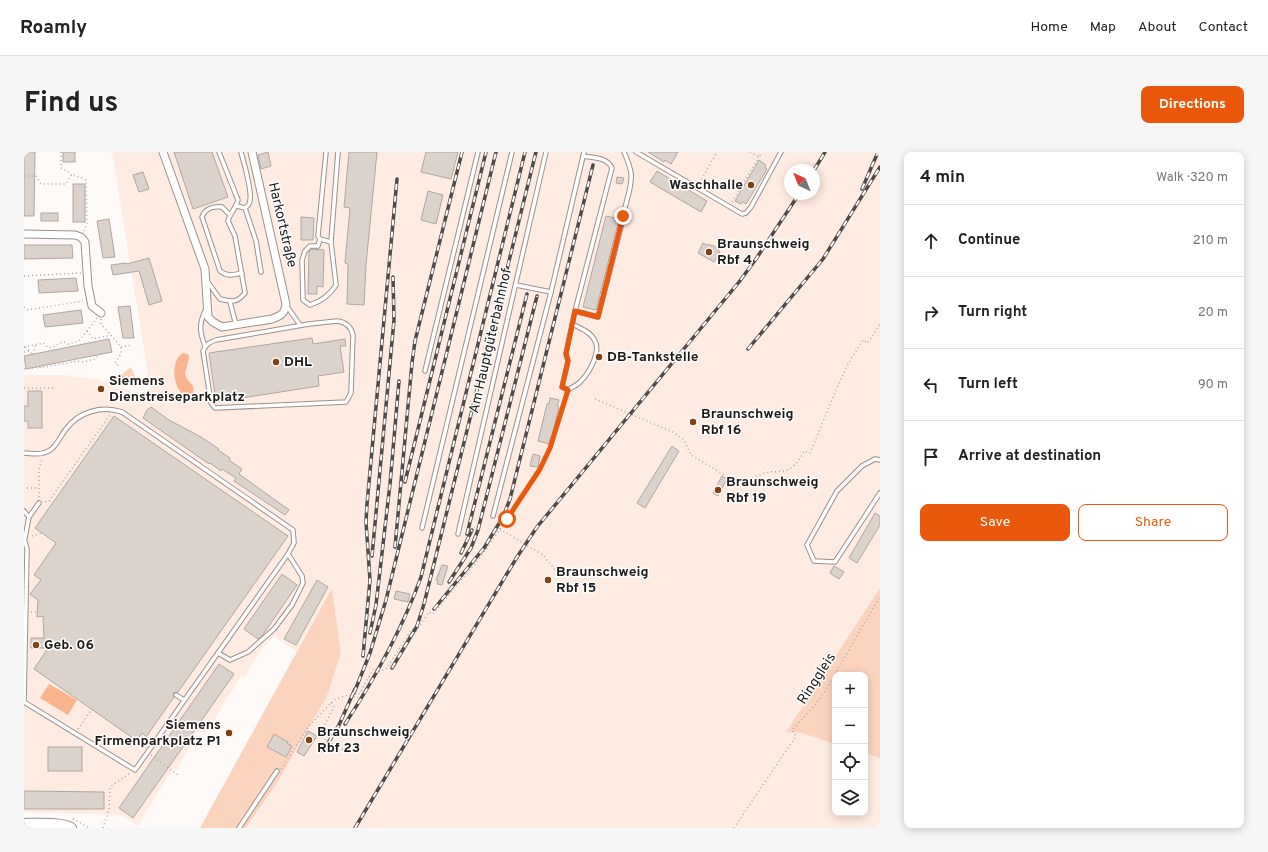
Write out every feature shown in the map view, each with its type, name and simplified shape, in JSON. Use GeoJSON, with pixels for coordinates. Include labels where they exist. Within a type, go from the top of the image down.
{"type":"FeatureCollection","features":[{"type":"Feature","properties":{"kind":"street"},"geometry":{"type":"LineString","coordinates":[[163,152],[206,269],[208,316],[218,326],[222,327],[236,325],[280,316],[284,312],[286,304]]}},
{"type":"Feature","properties":{"kind":"street","name":"Harkortstraße"},"geometry":{"type":"LineString","coordinates":[[252,152],[286,304]]}},
{"type":"Feature","properties":{"kind":"street"},"geometry":{"type":"LineString","coordinates":[[24,234],[75,235],[81,237],[85,242],[87,272],[92,306],[101,313]]}},
{"type":"Feature","properties":{"kind":"street"},"geometry":{"type":"LineString","coordinates":[[24,824],[68,826],[71,828]]}},
{"type":"Feature","properties":{"kind":"lane"},"geometry":{"type":"LineString","coordinates":[[207,280],[213,291],[220,299],[230,302],[240,300],[245,293],[235,236],[228,221],[230,215],[237,206],[238,200],[219,152]]}},
{"type":"Feature","properties":{"kind":"lane"},"geometry":{"type":"LineString","coordinates":[[241,152],[248,179],[250,199],[249,205],[245,208]]}},
{"type":"Feature","properties":{"kind":"lane"},"geometry":{"type":"LineString","coordinates":[[326,152],[318,236],[320,239],[318,246],[310,246],[305,251],[302,260],[303,300],[310,304],[319,302],[327,297],[336,284],[331,242],[338,152]]}},
{"type":"Feature","properties":{"kind":"lane"},"geometry":{"type":"LineString","coordinates":[[425,371],[478,152]]}},
{"type":"Feature","properties":{"kind":"lane","name":"Am Hauptgüterbahnhof"},"geometry":{"type":"LineString","coordinates":[[422,528],[512,152]]}},
{"type":"Feature","properties":{"kind":"lane","name":"Am Hauptgüterbahnhof"},"geometry":{"type":"LineString","coordinates":[[458,534],[546,152]]}},
{"type":"Feature","properties":{"kind":"lane"},"geometry":{"type":"LineString","coordinates":[[575,311],[598,317],[631,183],[631,172],[624,152]]}},
{"type":"Feature","properties":{"kind":"lane"},"geometry":{"type":"LineString","coordinates":[[636,152],[743,214],[751,207],[781,152]]}},
{"type":"Feature","properties":{"kind":"lane"},"geometry":{"type":"LineString","coordinates":[[493,516],[551,292],[584,154],[602,159],[610,164],[612,168],[575,311],[572,324],[566,354],[568,361],[562,387],[568,390],[580,383],[589,370],[596,352],[595,341],[590,335],[572,324]]}},
{"type":"Feature","properties":{"kind":"lane"},"geometry":{"type":"LineString","coordinates":[[230,215],[222,207],[216,206],[207,210],[202,217],[220,271],[224,275],[229,276],[242,272]]}},
{"type":"Feature","properties":{"kind":"lane"},"geometry":{"type":"LineString","coordinates":[[237,206],[245,208]]}},
{"type":"Feature","properties":{"kind":"lane"},"geometry":{"type":"LineString","coordinates":[[245,208],[256,241],[261,272]]}},
{"type":"Feature","properties":{"kind":"lane"},"geometry":{"type":"LineString","coordinates":[[320,239],[331,242]]}},
{"type":"Feature","properties":{"kind":"lane"},"geometry":{"type":"LineString","coordinates":[[516,285],[551,292]]}},
{"type":"Feature","properties":{"kind":"lane"},"geometry":{"type":"LineString","coordinates":[[230,302],[236,325]]}},
{"type":"Feature","properties":{"kind":"lane"},"geometry":{"type":"LineString","coordinates":[[286,304],[300,326]]}},
{"type":"Feature","properties":{"kind":"lane"},"geometry":{"type":"LineString","coordinates":[[205,346],[201,336],[201,320],[207,308]]}},
{"type":"Feature","properties":{"kind":"lane"},"geometry":{"type":"LineString","coordinates":[[337,321],[342,321],[350,326],[354,343],[351,393],[346,402],[215,408],[211,403],[203,350],[205,346],[216,340],[300,326],[337,321]]}},
{"type":"Feature","properties":{"kind":"lane"},"geometry":{"type":"LineString","coordinates":[[24,453],[43,453],[52,448],[76,418],[89,411],[102,408],[115,409],[122,412],[293,530],[294,543],[288,554],[135,770],[24,702],[27,549],[24,538],[29,517],[38,503]]}},
{"type":"Feature","properties":{"kind":"lane"},"geometry":{"type":"LineString","coordinates":[[880,460],[875,459],[862,466],[837,491],[807,545],[814,560],[835,562],[880,493]]}},
{"type":"Feature","properties":{"kind":"lane"},"geometry":{"type":"LineString","coordinates":[[24,511],[29,517]]}},
{"type":"Feature","properties":{"kind":"lane"},"geometry":{"type":"LineString","coordinates":[[218,653],[230,660],[248,652],[274,629],[292,605],[303,583],[302,576],[288,554]]}},
{"type":"Feature","properties":{"kind":"lane"},"geometry":{"type":"LineString","coordinates":[[176,695],[184,700]]}},
{"type":"Feature","properties":{"kind":"lane"},"geometry":{"type":"LineString","coordinates":[[239,828],[278,771]]}},
{"type":"Feature","properties":{"kind":"path"},"geometry":{"type":"LineString","coordinates":[[61,152],[61,168],[86,180],[87,223],[81,237]]}},
{"type":"Feature","properties":{"kind":"path"},"geometry":{"type":"LineString","coordinates":[[704,184],[700,182],[717,152]]}},
{"type":"Feature","properties":{"kind":"path"},"geometry":{"type":"LineString","coordinates":[[750,152],[759,157]]}},
{"type":"Feature","properties":{"kind":"path"},"geometry":{"type":"LineString","coordinates":[[732,202],[762,152]]}},
{"type":"Feature","properties":{"kind":"path"},"geometry":{"type":"LineString","coordinates":[[24,176],[36,176],[41,184],[66,184],[72,174]]}},
{"type":"Feature","properties":{"kind":"path"},"geometry":{"type":"LineString","coordinates":[[24,276],[87,272]]}},
{"type":"Feature","properties":{"kind":"path"},"geometry":{"type":"LineString","coordinates":[[24,307],[28,310],[91,300]]}},
{"type":"Feature","properties":{"kind":"path"},"geometry":{"type":"LineString","coordinates":[[24,347],[43,343],[48,348],[56,346],[58,343],[64,342],[68,344],[79,341],[101,313]]}},
{"type":"Feature","properties":{"kind":"path"},"geometry":{"type":"LineString","coordinates":[[101,313],[101,324],[121,347],[121,354],[115,363],[119,366]]}},
{"type":"Feature","properties":{"kind":"path"},"geometry":{"type":"LineString","coordinates":[[595,399],[673,432],[684,440],[691,455],[736,482],[743,482],[768,472],[786,471],[801,458],[804,451],[810,453],[848,364],[863,340],[868,344],[880,324]]}},
{"type":"Feature","properties":{"kind":"path"},"geometry":{"type":"LineString","coordinates":[[86,332],[92,339],[112,335]]}},
{"type":"Feature","properties":{"kind":"path"},"geometry":{"type":"LineString","coordinates":[[24,347],[33,355],[36,344]]}},
{"type":"Feature","properties":{"kind":"path"},"geometry":{"type":"LineString","coordinates":[[121,347],[132,345]]}},
{"type":"Feature","properties":{"kind":"path"},"geometry":{"type":"LineString","coordinates":[[24,352],[29,351]]}},
{"type":"Feature","properties":{"kind":"path"},"geometry":{"type":"LineString","coordinates":[[24,369],[40,368],[77,360],[82,362],[96,359],[98,355]]}},
{"type":"Feature","properties":{"kind":"path"},"geometry":{"type":"LineString","coordinates":[[24,388],[53,388]]}},
{"type":"Feature","properties":{"kind":"path"},"geometry":{"type":"LineString","coordinates":[[278,771],[282,768],[308,726],[336,699],[348,695],[357,698],[374,668],[380,672],[387,668],[412,629],[416,631],[429,612],[433,614],[482,555],[530,486],[550,448],[568,390]]}},
{"type":"Feature","properties":{"kind":"path"},"geometry":{"type":"LineString","coordinates":[[43,453],[39,470],[38,503],[48,501],[115,409]]}},
{"type":"Feature","properties":{"kind":"path"},"geometry":{"type":"LineString","coordinates":[[27,488],[39,488]]}},
{"type":"Feature","properties":{"kind":"path"},"geometry":{"type":"LineString","coordinates":[[500,529],[542,555],[558,572]]}},
{"type":"Feature","properties":{"kind":"path"},"geometry":{"type":"LineString","coordinates":[[24,538],[42,533]]}},
{"type":"Feature","properties":{"kind":"path","name":"Ringgleis"},"geometry":{"type":"LineString","coordinates":[[734,828],[796,736],[792,730],[814,706],[825,691],[880,596]]}},
{"type":"Feature","properties":{"kind":"path"},"geometry":{"type":"LineString","coordinates":[[331,703],[334,707],[319,736],[349,753]]}},
{"type":"Feature","properties":{"kind":"path"},"geometry":{"type":"LineString","coordinates":[[75,733],[92,709]]}},
{"type":"Feature","properties":{"kind":"path"},"geometry":{"type":"LineString","coordinates":[[139,737],[147,752],[178,775]]}},
{"type":"Feature","properties":{"kind":"path"},"geometry":{"type":"LineString","coordinates":[[103,828],[109,809],[110,787],[135,770]]}},
{"type":"Feature","properties":{"kind":"shaded area"},"geometry":{"type":"Polygon","coordinates":[[[112,152],[880,152],[880,588],[787,732],[832,690],[832,816],[868,816],[868,673],[880,667],[880,828],[248,828],[277,783],[327,696],[341,653],[332,588],[296,651],[274,636],[262,648],[245,677],[241,676],[205,735],[197,732],[177,770],[173,768],[138,826],[121,815],[24,812],[24,375],[62,375],[97,379],[152,399],[112,152]]]}},
{"type":"Feature","properties":{"kind":"shaded area"},"geometry":{"type":"Polygon","coordinates":[[[183,353],[188,354],[189,358],[185,374],[193,386],[194,397],[189,399],[184,396],[178,387],[174,371],[176,360],[183,353]]]}},
{"type":"Feature","properties":{"kind":"shaded area"},"geometry":{"type":"Polygon","coordinates":[[[131,367],[137,381],[126,386],[120,376],[131,367]]]}},
{"type":"Feature","properties":{"kind":"shaded area"},"geometry":{"type":"Polygon","coordinates":[[[332,588],[341,653],[327,696],[277,783],[246,828],[200,828],[332,588]]]}},
{"type":"Feature","properties":{"kind":"shaded area"},"geometry":{"type":"Polygon","coordinates":[[[880,588],[880,758],[868,754],[868,672],[832,672],[832,743],[802,733],[786,732],[880,588]]]}},
{"type":"Feature","properties":{"kind":"shaded area"},"geometry":{"type":"Polygon","coordinates":[[[49,684],[77,700],[68,715],[40,698],[49,684]]]}},
{"type":"Feature","properties":{"kind":"building"},"geometry":{"type":"Polygon","coordinates":[[[24,152],[35,152],[34,216],[24,216],[24,152]]]}},
{"type":"Feature","properties":{"kind":"building"},"geometry":{"type":"Polygon","coordinates":[[[63,152],[75,152],[75,162],[63,162],[63,152]]]}},
{"type":"Feature","properties":{"kind":"building"},"geometry":{"type":"Polygon","coordinates":[[[174,152],[212,152],[228,197],[193,209],[174,152]]]}},
{"type":"Feature","properties":{"kind":"building"},"geometry":{"type":"Polygon","coordinates":[[[268,152],[271,166],[261,169],[258,155],[268,152]]]}},
{"type":"Feature","properties":{"kind":"building"},"geometry":{"type":"Polygon","coordinates":[[[349,152],[377,152],[366,265],[364,305],[347,304],[348,264],[345,263],[350,208],[344,207],[349,152]]]}},
{"type":"Feature","properties":{"kind":"building"},"geometry":{"type":"Polygon","coordinates":[[[426,152],[458,152],[451,179],[421,172],[426,152]]]}},
{"type":"Feature","properties":{"kind":"building"},"geometry":{"type":"Polygon","coordinates":[[[648,152],[678,152],[671,164],[665,160],[664,162],[648,152]]]}},
{"type":"Feature","properties":{"kind":"building","name":"Waschhalle"},"geometry":{"type":"Polygon","coordinates":[[[759,160],[766,165],[765,168],[767,169],[746,204],[743,202],[741,204],[735,201],[759,160]]]}},
{"type":"Feature","properties":{"kind":"building"},"geometry":{"type":"Polygon","coordinates":[[[657,171],[707,201],[701,212],[650,182],[657,171]]]}},
{"type":"Feature","properties":{"kind":"building"},"geometry":{"type":"Polygon","coordinates":[[[143,172],[149,189],[139,192],[133,175],[143,172]]]}},
{"type":"Feature","properties":{"kind":"building"},"geometry":{"type":"Polygon","coordinates":[[[617,177],[624,178],[622,184],[616,183],[617,177]]]}},
{"type":"Feature","properties":{"kind":"building"},"geometry":{"type":"Polygon","coordinates":[[[73,184],[85,184],[85,222],[73,222],[73,184]]]}},
{"type":"Feature","properties":{"kind":"building"},"geometry":{"type":"Polygon","coordinates":[[[428,191],[443,195],[436,224],[421,220],[428,191]]]}},
{"type":"Feature","properties":{"kind":"building"},"geometry":{"type":"Polygon","coordinates":[[[41,213],[58,213],[58,221],[41,221],[41,213]]]}},
{"type":"Feature","properties":{"kind":"building"},"geometry":{"type":"Polygon","coordinates":[[[606,216],[619,219],[596,310],[583,307],[606,216]]]}},
{"type":"Feature","properties":{"kind":"building"},"geometry":{"type":"Polygon","coordinates":[[[301,217],[314,218],[313,240],[301,240],[301,217]]]}},
{"type":"Feature","properties":{"kind":"building"},"geometry":{"type":"Polygon","coordinates":[[[109,219],[115,257],[103,258],[97,221],[109,219]]]}},
{"type":"Feature","properties":{"kind":"building","name":"Braunschweig Rbf 4"},"geometry":{"type":"Polygon","coordinates":[[[703,243],[712,245],[719,249],[718,251],[720,252],[714,262],[698,253],[703,243]]]}},
{"type":"Feature","properties":{"kind":"building"},"geometry":{"type":"Polygon","coordinates":[[[24,245],[72,245],[73,258],[24,259],[24,245]]]}},
{"type":"Feature","properties":{"kind":"building"},"geometry":{"type":"Polygon","coordinates":[[[311,249],[324,250],[323,287],[317,286],[317,294],[308,294],[309,252],[311,249]]]}},
{"type":"Feature","properties":{"kind":"building"},"geometry":{"type":"Polygon","coordinates":[[[149,258],[162,301],[149,305],[139,271],[113,275],[111,265],[127,264],[149,258]]]}},
{"type":"Feature","properties":{"kind":"building"},"geometry":{"type":"Polygon","coordinates":[[[76,278],[78,291],[39,293],[38,280],[76,278]]]}},
{"type":"Feature","properties":{"kind":"building"},"geometry":{"type":"Polygon","coordinates":[[[130,306],[134,338],[123,338],[118,307],[130,306]]]}},
{"type":"Feature","properties":{"kind":"building"},"geometry":{"type":"Polygon","coordinates":[[[81,310],[83,323],[45,327],[43,315],[81,310]]]}},
{"type":"Feature","properties":{"kind":"building","name":"DHL"},"geometry":{"type":"Polygon","coordinates":[[[312,338],[313,344],[345,339],[346,346],[340,346],[344,372],[318,376],[319,386],[216,402],[209,353],[312,338]]]}},
{"type":"Feature","properties":{"kind":"building"},"geometry":{"type":"Polygon","coordinates":[[[109,339],[112,352],[26,369],[24,356],[109,339]]]}},
{"type":"Feature","properties":{"kind":"building"},"geometry":{"type":"Polygon","coordinates":[[[28,391],[42,391],[42,428],[28,428],[28,421],[24,421],[24,406],[28,406],[28,391]]]}},
{"type":"Feature","properties":{"kind":"building"},"geometry":{"type":"Polygon","coordinates":[[[550,398],[559,400],[557,406],[559,407],[550,444],[538,441],[547,404],[549,404],[550,398]]]}},
{"type":"Feature","properties":{"kind":"building"},"geometry":{"type":"Polygon","coordinates":[[[151,407],[169,420],[201,437],[219,449],[218,450],[230,458],[229,460],[242,469],[239,474],[289,510],[285,515],[234,481],[236,478],[222,469],[221,471],[210,463],[209,464],[143,418],[147,410],[151,407]]]}},
{"type":"Feature","properties":{"kind":"building"},"geometry":{"type":"Polygon","coordinates":[[[114,416],[288,536],[178,692],[173,693],[174,697],[146,737],[142,733],[137,741],[34,669],[48,648],[31,648],[31,638],[44,638],[43,616],[37,617],[38,600],[30,594],[41,580],[34,575],[56,543],[35,528],[114,416]]]}},
{"type":"Feature","properties":{"kind":"building"},"geometry":{"type":"Polygon","coordinates":[[[672,446],[679,451],[645,508],[637,503],[672,446]]]}},
{"type":"Feature","properties":{"kind":"building"},"geometry":{"type":"Polygon","coordinates":[[[533,454],[540,456],[538,467],[530,466],[533,454]]]}},
{"type":"Feature","properties":{"kind":"building"},"geometry":{"type":"Polygon","coordinates":[[[722,476],[727,479],[718,496],[713,493],[722,476]]]}},
{"type":"Feature","properties":{"kind":"building"},"geometry":{"type":"Polygon","coordinates":[[[875,513],[880,516],[880,525],[857,563],[849,558],[875,513]]]}},
{"type":"Feature","properties":{"kind":"building"},"geometry":{"type":"Polygon","coordinates":[[[442,565],[448,566],[442,585],[437,584],[438,581],[436,580],[442,565]]]}},
{"type":"Feature","properties":{"kind":"building"},"geometry":{"type":"Polygon","coordinates":[[[834,566],[844,572],[839,579],[830,573],[834,566]]]}},
{"type":"Feature","properties":{"kind":"building"},"geometry":{"type":"Polygon","coordinates":[[[282,574],[297,585],[262,636],[258,639],[244,629],[282,574]]]}},
{"type":"Feature","properties":{"kind":"building"},"geometry":{"type":"Polygon","coordinates":[[[317,580],[328,587],[296,645],[284,639],[317,580]]]}},
{"type":"Feature","properties":{"kind":"building"},"geometry":{"type":"Polygon","coordinates":[[[396,591],[410,594],[408,602],[394,599],[396,591]]]}},
{"type":"Feature","properties":{"kind":"building"},"geometry":{"type":"Polygon","coordinates":[[[219,664],[234,674],[133,818],[119,808],[219,664]]]}},
{"type":"Feature","properties":{"kind":"building","name":"Braunschweig Rbf 23"},"geometry":{"type":"Polygon","coordinates":[[[308,731],[317,736],[304,756],[297,752],[308,731]]]}},
{"type":"Feature","properties":{"kind":"building"},"geometry":{"type":"Polygon","coordinates":[[[274,734],[292,746],[286,757],[267,747],[274,734]]]}},
{"type":"Feature","properties":{"kind":"building"},"geometry":{"type":"Polygon","coordinates":[[[48,747],[82,747],[82,771],[48,771],[48,747]]]}},
{"type":"Feature","properties":{"kind":"building"},"geometry":{"type":"Polygon","coordinates":[[[24,791],[104,792],[104,809],[24,809],[24,791]]]}},
{"type":"Feature","properties":{"kind":"railway"},"geometry":{"type":"LineString","coordinates":[[395,547],[415,341],[462,152]]}},
{"type":"Feature","properties":{"kind":"railway"},"geometry":{"type":"LineString","coordinates":[[405,482],[486,152]]}},
{"type":"Feature","properties":{"kind":"railway"},"geometry":{"type":"LineString","coordinates":[[354,693],[370,653],[386,600],[496,152]]}},
{"type":"Feature","properties":{"kind":"railway"},"geometry":{"type":"LineString","coordinates":[[345,724],[367,689],[397,635],[421,577],[525,152]]}},
{"type":"Feature","properties":{"kind":"railway"},"geometry":{"type":"LineString","coordinates":[[392,668],[417,626],[424,604],[536,152]]}},
{"type":"Feature","properties":{"kind":"railway"},"geometry":{"type":"LineString","coordinates":[[818,164],[825,152]]}},
{"type":"Feature","properties":{"kind":"railway"},"geometry":{"type":"LineString","coordinates":[[862,189],[878,152]]}},
{"type":"Feature","properties":{"kind":"railway"},"geometry":{"type":"LineString","coordinates":[[434,609],[484,548],[503,517],[510,499],[593,165]]}},
{"type":"Feature","properties":{"kind":"railway"},"geometry":{"type":"LineString","coordinates":[[748,349],[823,259],[880,167]]}},
{"type":"Feature","properties":{"kind":"railway"},"geometry":{"type":"LineString","coordinates":[[363,656],[370,580],[366,522],[367,504],[397,179]]}},
{"type":"Feature","properties":{"kind":"railway"},"geometry":{"type":"LineString","coordinates":[[355,828],[517,557],[537,527],[739,282],[795,200]]}},
{"type":"Feature","properties":{"kind":"railway"},"geometry":{"type":"LineString","coordinates":[[372,556],[394,320],[393,277]]}},
{"type":"Feature","properties":{"kind":"railway"},"geometry":{"type":"LineString","coordinates":[[467,534],[527,294]]}},
{"type":"Feature","properties":{"kind":"railway"},"geometry":{"type":"LineString","coordinates":[[449,582],[471,548],[478,530],[537,296]]}},
{"type":"Feature","properties":{"kind":"railway"},"geometry":{"type":"LineString","coordinates":[[370,633],[376,605],[390,484],[399,381]]}},
{"type":"Feature","properties":{"kind":"railway"},"geometry":{"type":"LineString","coordinates":[[461,553],[472,530]]}},
{"type":"Feature","properties":{"kind":"railway"},"geometry":{"type":"LineString","coordinates":[[323,751],[339,725],[355,689]]}},
{"type":"Feature","properties":{"kind":"place","name":"Waschhalle"},"geometry":{"type":"Point","coordinates":[751,185]}},
{"type":"Feature","properties":{"kind":"place","name":"Braunschweig Rbf 4"},"geometry":{"type":"Point","coordinates":[709,252]}},
{"type":"Feature","properties":{"kind":"place","name":"DB-Tankstelle"},"geometry":{"type":"Point","coordinates":[599,357]}},
{"type":"Feature","properties":{"kind":"place","name":"DHL"},"geometry":{"type":"Point","coordinates":[276,362]}},
{"type":"Feature","properties":{"kind":"place","name":"Siemens Dienstreiseparkplatz"},"geometry":{"type":"Point","coordinates":[101,389]}},
{"type":"Feature","properties":{"kind":"place","name":"Braunschweig Rbf 16"},"geometry":{"type":"Point","coordinates":[693,422]}},
{"type":"Feature","properties":{"kind":"place","name":"Braunschweig Rbf 19"},"geometry":{"type":"Point","coordinates":[718,490]}},
{"type":"Feature","properties":{"kind":"place","name":"Braunschweig Rbf 15"},"geometry":{"type":"Point","coordinates":[548,580]}},
{"type":"Feature","properties":{"kind":"place","name":"Geb. 06"},"geometry":{"type":"Point","coordinates":[36,645]}},
{"type":"Feature","properties":{"kind":"place","name":"Siemens Firmenparkplatz P1"},"geometry":{"type":"Point","coordinates":[229,733]}},
{"type":"Feature","properties":{"kind":"place","name":"Braunschweig Rbf 23"},"geometry":{"type":"Point","coordinates":[309,740]}},
{"type":"Feature","properties":{"kind":"route"},"geometry":{"type":"LineString","coordinates":[[507,519],[540,469],[550,448],[568,390],[562,387],[568,361],[566,354],[575,311],[598,317],[623,216]]}}]}
